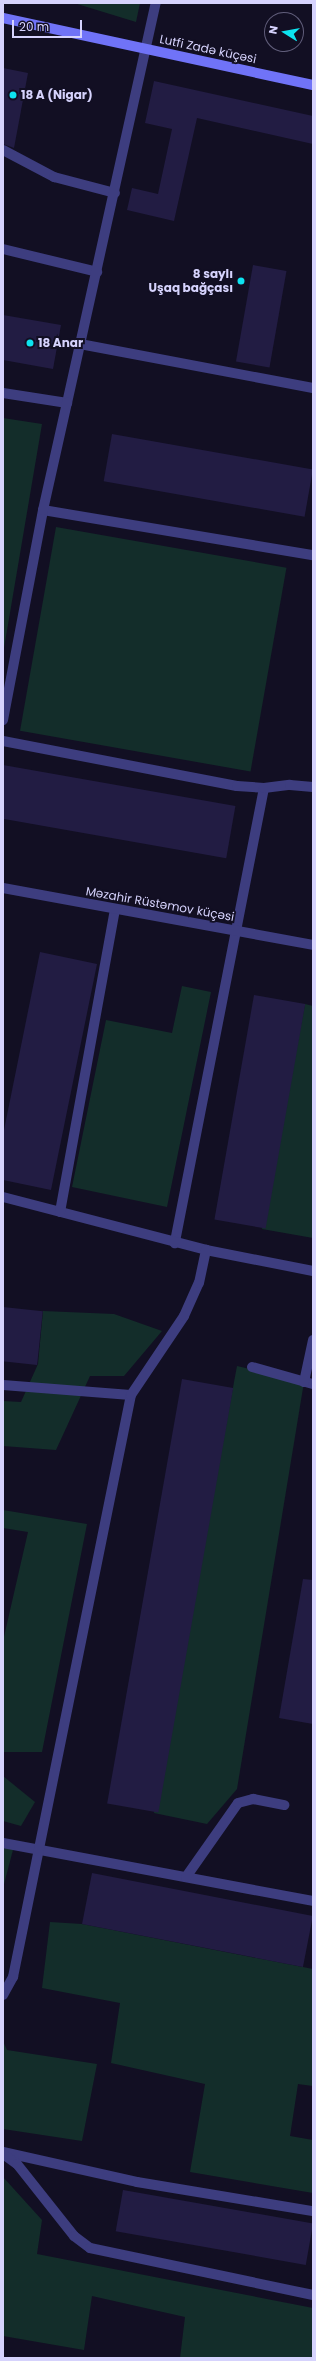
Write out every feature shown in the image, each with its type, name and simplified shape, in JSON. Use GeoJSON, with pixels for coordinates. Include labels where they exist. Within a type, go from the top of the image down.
{"type":"FeatureCollection","features":[{"type":"Feature","properties":{"kind":"main road","name":"Lutfi Zadə küçəsi"},"geometry":{"type":"LineString","coordinates":[[3,18],[313,85]]}},
{"type":"Feature","properties":{"kind":"street"},"geometry":{"type":"LineString","coordinates":[[3,720],[7,671],[66,403],[115,193],[156,3]]}},
{"type":"Feature","properties":{"kind":"street"},"geometry":{"type":"LineString","coordinates":[[3,150],[54,177],[115,193]]}},
{"type":"Feature","properties":{"kind":"street"},"geometry":{"type":"LineString","coordinates":[[3,249],[96,272]]}},
{"type":"Feature","properties":{"kind":"street"},"geometry":{"type":"LineString","coordinates":[[80,344],[313,388]]}},
{"type":"Feature","properties":{"kind":"street"},"geometry":{"type":"LineString","coordinates":[[3,393],[66,403]]}},
{"type":"Feature","properties":{"kind":"street"},"geometry":{"type":"LineString","coordinates":[[43,510],[313,555]]}},
{"type":"Feature","properties":{"kind":"street"},"geometry":{"type":"LineString","coordinates":[[3,741],[237,786],[264,788],[290,785],[313,787]]}},
{"type":"Feature","properties":{"kind":"street"},"geometry":{"type":"LineString","coordinates":[[175,1242],[234,931],[264,788]]}},
{"type":"Feature","properties":{"kind":"street","name":"Məzahir Rüstəmov küçəsi"},"geometry":{"type":"LineString","coordinates":[[3,888],[313,945]]}},
{"type":"Feature","properties":{"kind":"street"},"geometry":{"type":"LineString","coordinates":[[60,1212],[115,909]]}},
{"type":"Feature","properties":{"kind":"street"},"geometry":{"type":"LineString","coordinates":[[3,1197],[206,1250],[313,1272]]}},
{"type":"Feature","properties":{"kind":"street"},"geometry":{"type":"LineString","coordinates":[[3,1995],[13,1977],[131,1395],[184,1316],[199,1283],[206,1250]]}},
{"type":"Feature","properties":{"kind":"street"},"geometry":{"type":"LineString","coordinates":[[252,1367],[309,1383],[313,1340]]}},
{"type":"Feature","properties":{"kind":"street"},"geometry":{"type":"LineString","coordinates":[[3,1385],[131,1395]]}},
{"type":"Feature","properties":{"kind":"street"},"geometry":{"type":"LineString","coordinates":[[186,1877],[238,1803],[253,1799],[284,1805]]}},
{"type":"Feature","properties":{"kind":"street"},"geometry":{"type":"LineString","coordinates":[[3,1843],[313,1902]]}},
{"type":"Feature","properties":{"kind":"street"},"geometry":{"type":"LineString","coordinates":[[3,2153],[136,2182],[313,2211]]}},
{"type":"Feature","properties":{"kind":"street"},"geometry":{"type":"LineString","coordinates":[[3,2153],[17,2164],[74,2236],[90,2248],[313,2295]]}},
{"type":"Feature","properties":{"kind":"green space"},"geometry":{"type":"Polygon","coordinates":[[[74,3],[140,3],[136,22],[74,3]]]}},
{"type":"Feature","properties":{"kind":"green space"},"geometry":{"type":"Polygon","coordinates":[[[3,418],[42,424],[3,654],[3,418]]]}},
{"type":"Feature","properties":{"kind":"green space"},"geometry":{"type":"Polygon","coordinates":[[[56,527],[286,568],[250,771],[20,731],[56,527]]]}},
{"type":"Feature","properties":{"kind":"green space"},"geometry":{"type":"Polygon","coordinates":[[[182,986],[211,992],[167,1207],[72,1187],[106,1020],[172,1033],[182,986]]]}},
{"type":"Feature","properties":{"kind":"green space"},"geometry":{"type":"Polygon","coordinates":[[[305,1004],[313,1006],[313,1238],[262,1229],[305,1004]]]}},
{"type":"Feature","properties":{"kind":"green space"},"geometry":{"type":"Polygon","coordinates":[[[43,1311],[114,1314],[162,1331],[124,1376],[90,1376],[56,1450],[3,1446],[3,1401],[21,1402],[38,1364],[43,1311]]]}},
{"type":"Feature","properties":{"kind":"green space"},"geometry":{"type":"Polygon","coordinates":[[[237,1366],[304,1382],[237,1789],[207,1824],[154,1813],[237,1366]]]}},
{"type":"Feature","properties":{"kind":"green space"},"geometry":{"type":"Polygon","coordinates":[[[3,1510],[87,1524],[42,1752],[4,1752],[3,1755],[3,1641],[28,1532],[3,1528],[3,1510]]]}},
{"type":"Feature","properties":{"kind":"green space"},"geometry":{"type":"Polygon","coordinates":[[[3,1776],[35,1802],[21,1826],[3,1821],[3,1776]]]}},
{"type":"Feature","properties":{"kind":"green space"},"geometry":{"type":"Polygon","coordinates":[[[3,1844],[14,1846],[3,1888],[3,1844]]]}},
{"type":"Feature","properties":{"kind":"green space"},"geometry":{"type":"Polygon","coordinates":[[[50,1922],[82,1924],[313,1969],[313,2086],[298,2084],[290,2136],[313,2140],[313,2193],[190,2172],[205,2084],[111,2063],[120,2003],[42,1988],[50,1922]]]}},
{"type":"Feature","properties":{"kind":"green space"},"geometry":{"type":"Polygon","coordinates":[[[3,2041],[7,2050],[97,2064],[82,2141],[3,2129],[3,2041]]]}},
{"type":"Feature","properties":{"kind":"green space"},"geometry":{"type":"Polygon","coordinates":[[[3,2177],[42,2220],[37,2254],[313,2308],[313,2358],[180,2358],[185,2317],[92,2296],[84,2350],[3,2336],[3,2177]]]}},
{"type":"Feature","properties":{"kind":"building","name":"18 A (Nigar)"},"geometry":{"type":"Polygon","coordinates":[[[3,68],[28,73],[14,148],[3,144],[3,68]]]}},
{"type":"Feature","properties":{"kind":"building"},"geometry":{"type":"Polygon","coordinates":[[[154,81],[313,116],[313,144],[197,118],[174,221],[127,210],[132,188],[158,194],[172,129],[145,123],[154,81]]]}},
{"type":"Feature","properties":{"kind":"building"},"geometry":{"type":"Polygon","coordinates":[[[253,265],[286,271],[269,367],[236,362],[253,265]]]}},
{"type":"Feature","properties":{"kind":"building","name":"18 Anar"},"geometry":{"type":"Polygon","coordinates":[[[3,315],[61,325],[53,369],[3,360],[3,315]]]}},
{"type":"Feature","properties":{"kind":"building"},"geometry":{"type":"Polygon","coordinates":[[[112,434],[313,469],[305,517],[104,481],[112,434]]]}},
{"type":"Feature","properties":{"kind":"building"},"geometry":{"type":"Polygon","coordinates":[[[3,765],[235,806],[226,858],[3,819],[3,765]]]}},
{"type":"Feature","properties":{"kind":"building"},"geometry":{"type":"Polygon","coordinates":[[[40,952],[97,964],[51,1190],[3,1180],[3,1135],[40,952]]]}},
{"type":"Feature","properties":{"kind":"building"},"geometry":{"type":"Polygon","coordinates":[[[254,995],[305,1004],[266,1229],[214,1220],[254,995]]]}},
{"type":"Feature","properties":{"kind":"building"},"geometry":{"type":"Polygon","coordinates":[[[3,1307],[43,1311],[37,1365],[3,1361],[3,1307]]]}},
{"type":"Feature","properties":{"kind":"building"},"geometry":{"type":"Polygon","coordinates":[[[182,1379],[233,1388],[158,1812],[107,1803],[182,1379]]]}},
{"type":"Feature","properties":{"kind":"building"},"geometry":{"type":"Polygon","coordinates":[[[303,1579],[313,1580],[313,1724],[279,1718],[303,1579]]]}},
{"type":"Feature","properties":{"kind":"building"},"geometry":{"type":"Polygon","coordinates":[[[92,1873],[313,1916],[303,1967],[82,1924],[92,1873]]]}},
{"type":"Feature","properties":{"kind":"building"},"geometry":{"type":"Polygon","coordinates":[[[123,2190],[313,2224],[306,2265],[116,2231],[123,2190]]]}},
{"type":"Feature","properties":{"kind":"place","name":"18 A (Nigar)"},"geometry":{"type":"Point","coordinates":[13,95]}},
{"type":"Feature","properties":{"kind":"place","name":"8 saylı Uşaq bağçası"},"geometry":{"type":"Point","coordinates":[241,281]}},
{"type":"Feature","properties":{"kind":"place","name":"18 Anar"},"geometry":{"type":"Point","coordinates":[30,343]}}]}
